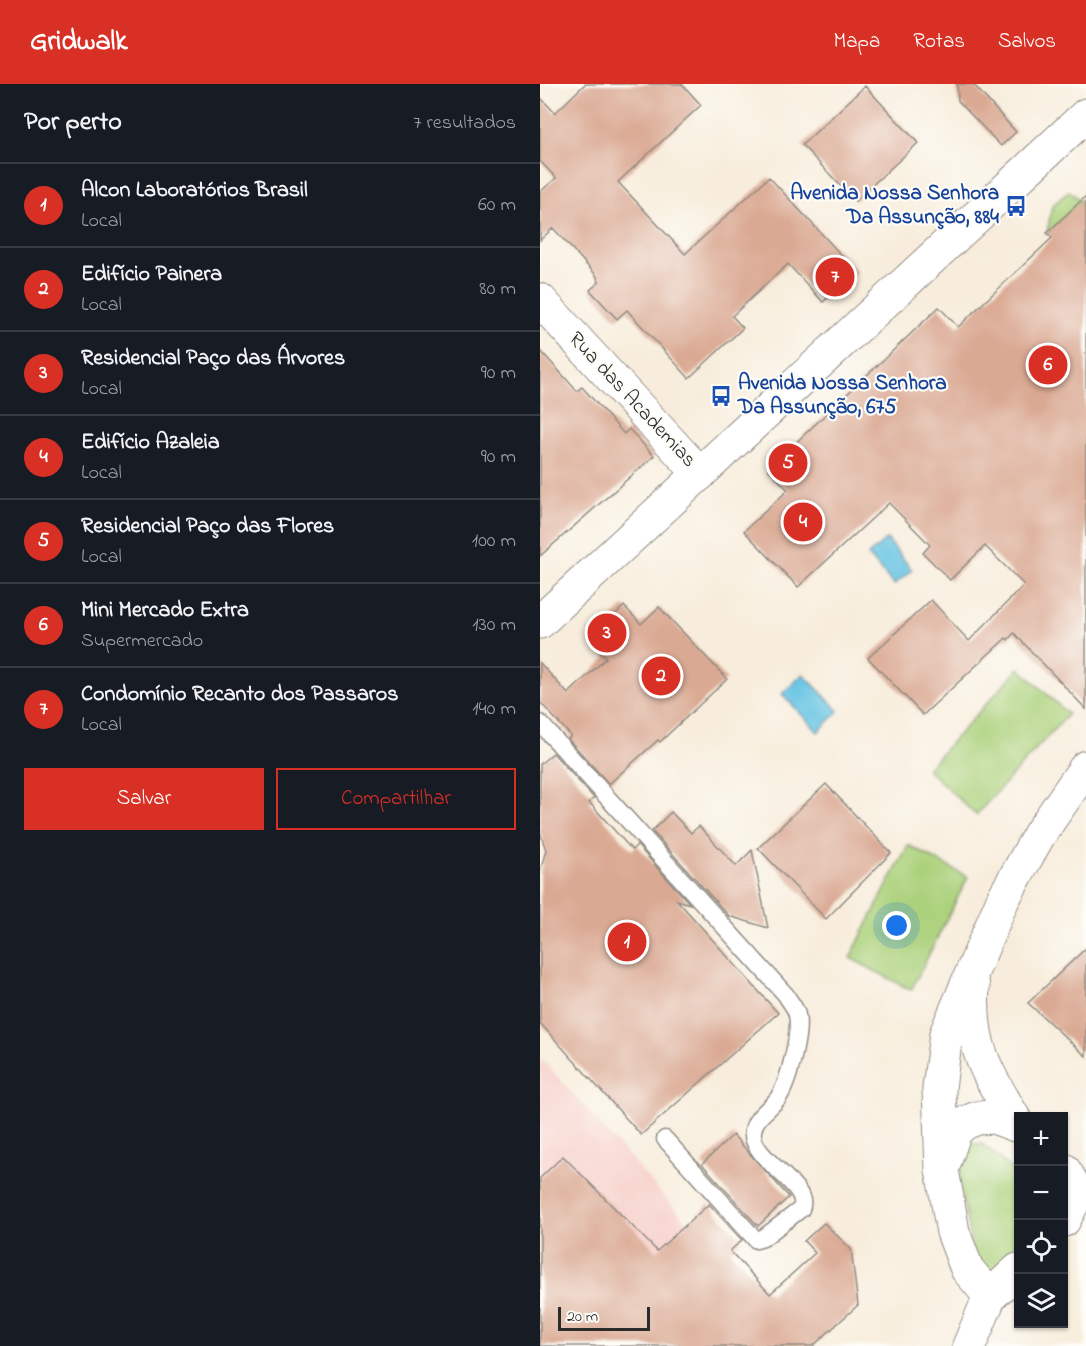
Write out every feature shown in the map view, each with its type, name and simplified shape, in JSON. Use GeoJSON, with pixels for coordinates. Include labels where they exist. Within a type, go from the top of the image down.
{"type":"FeatureCollection","features":[{"type":"Feature","properties":{"kind":"street"},"geometry":{"type":"LineString","coordinates":[[540,622],[1086,116]]}},
{"type":"Feature","properties":{"kind":"street","name":"Rua das Academias"},"geometry":{"type":"LineString","coordinates":[[540,300],[700,474]]}},
{"type":"Feature","properties":{"kind":"street"},"geometry":{"type":"LineString","coordinates":[[990,1296],[967,1269],[953,1232],[942,1170],[939,1088],[946,1034],[1003,899],[1039,835],[1086,767]]}},
{"type":"Feature","properties":{"kind":"street"},"geometry":{"type":"LineString","coordinates":[[974,969],[971,1014],[976,1046],[1014,1118]]}},
{"type":"Feature","properties":{"kind":"street"},"geometry":{"type":"LineString","coordinates":[[942,1170],[955,1131],[965,1123],[977,1118],[994,1117],[1014,1124]]}},
{"type":"Feature","properties":{"kind":"street"},"geometry":{"type":"LineString","coordinates":[[969,1346],[990,1296],[1014,1274]]}},
{"type":"Feature","properties":{"kind":"lane"},"geometry":{"type":"LineString","coordinates":[[540,723],[786,995],[797,1014],[798,1035],[780,1096],[756,1122],[752,1133],[755,1143],[801,1195],[804,1203],[801,1209],[764,1238],[756,1240],[664,1139]]}},
{"type":"Feature","properties":{"kind":"shaded area"},"geometry":{"type":"Polygon","coordinates":[[[540,1057],[743,1285],[540,1346],[540,1057]]]}},
{"type":"Feature","properties":{"kind":"green space"},"geometry":{"type":"Polygon","coordinates":[[[1069,191],[1081,201],[1047,233],[1052,206],[1069,191]]]}},
{"type":"Feature","properties":{"kind":"green space"},"geometry":{"type":"Polygon","coordinates":[[[1019,668],[1068,714],[976,815],[927,769],[1019,668]]]}},
{"type":"Feature","properties":{"kind":"green space"},"geometry":{"type":"Polygon","coordinates":[[[908,845],[968,877],[911,990],[850,958],[908,845]]]}},
{"type":"Feature","properties":{"kind":"green space"},"geometry":{"type":"Polygon","coordinates":[[[970,1143],[982,1144],[1014,1171],[1014,1261],[1000,1274],[976,1270],[959,1181],[961,1154],[970,1143]]]}},
{"type":"Feature","properties":{"kind":"water"},"geometry":{"type":"Polygon","coordinates":[[[887,539],[912,570],[894,585],[868,555],[887,539]]]}},
{"type":"Feature","properties":{"kind":"water"},"geometry":{"type":"Polygon","coordinates":[[[803,674],[839,711],[818,732],[782,694],[803,674]]]}},
{"type":"Feature","properties":{"kind":"building"},"geometry":{"type":"Polygon","coordinates":[[[585,84],[682,84],[701,105],[618,182],[685,254],[769,177],[857,272],[823,302],[788,264],[732,316],[743,328],[689,378],[627,310],[617,319],[590,290],[599,282],[596,275],[553,228],[540,240],[540,192],[556,178],[540,161],[540,97],[555,113],[585,84]]]}},
{"type":"Feature","properties":{"kind":"building"},"geometry":{"type":"Polygon","coordinates":[[[957,84],[973,84],[1016,132],[1001,146],[958,101],[957,84]]]}},
{"type":"Feature","properties":{"kind":"building"},"geometry":{"type":"Polygon","coordinates":[[[865,86],[918,143],[855,201],[802,145],[865,86]]]}},
{"type":"Feature","properties":{"kind":"building"},"geometry":{"type":"Polygon","coordinates":[[[1086,196],[1086,709],[1014,633],[923,715],[868,658],[931,600],[969,641],[1024,585],[985,546],[950,580],[923,553],[930,545],[889,503],[798,587],[744,531],[788,490],[768,469],[939,307],[958,327],[1052,238],[1047,233],[1086,196]]]}},
{"type":"Feature","properties":{"kind":"building"},"geometry":{"type":"Polygon","coordinates":[[[540,350],[577,391],[582,387],[624,434],[629,429],[654,456],[540,556],[540,350]]]}},
{"type":"Feature","properties":{"kind":"building"},"geometry":{"type":"Polygon","coordinates":[[[624,606],[641,624],[659,607],[727,679],[660,742],[658,740],[609,784],[568,739],[571,736],[540,702],[540,663],[568,694],[606,658],[589,640],[624,606]]]}},
{"type":"Feature","properties":{"kind":"building"},"geometry":{"type":"Polygon","coordinates":[[[553,753],[594,798],[589,802],[632,850],[637,845],[690,904],[677,900],[778,1013],[641,1135],[540,1023],[540,872],[546,850],[540,832],[540,764],[553,753]]]}},
{"type":"Feature","properties":{"kind":"building"},"geometry":{"type":"Polygon","coordinates":[[[826,784],[891,853],[826,919],[758,848],[826,784]]]}},
{"type":"Feature","properties":{"kind":"building"},"geometry":{"type":"Polygon","coordinates":[[[671,812],[691,833],[699,826],[736,866],[752,850],[768,928],[729,916],[652,831],[671,812]]]}},
{"type":"Feature","properties":{"kind":"building"},"geometry":{"type":"Polygon","coordinates":[[[1086,948],[1086,1056],[1028,1003],[1086,948]]]}},
{"type":"Feature","properties":{"kind":"building"},"geometry":{"type":"Polygon","coordinates":[[[733,1135],[789,1197],[758,1226],[702,1164],[733,1135]]]}},
{"type":"Feature","properties":{"kind":"building"},"geometry":{"type":"Polygon","coordinates":[[[563,1156],[657,1251],[709,1204],[742,1240],[730,1251],[770,1294],[815,1253],[804,1241],[824,1223],[851,1249],[858,1305],[813,1346],[540,1346],[540,1178],[563,1156]]]}},
{"type":"Feature","properties":{"kind":"place","name":"Avenida Nossa Senhora Da Assunção, 884"},"geometry":{"type":"Point","coordinates":[1016,206]}},
{"type":"Feature","properties":{"kind":"place","name":"Condomínio Recanto dos Passaros"},"geometry":{"type":"Point","coordinates":[835,277]}},
{"type":"Feature","properties":{"kind":"place","name":"Mini Mercado Extra"},"geometry":{"type":"Point","coordinates":[1048,365]}},
{"type":"Feature","properties":{"kind":"place","name":"Avenida Nossa Senhora Da Assunção, 675"},"geometry":{"type":"Point","coordinates":[721,396]}},
{"type":"Feature","properties":{"kind":"place","name":"Residencial Paço das Flores"},"geometry":{"type":"Point","coordinates":[788,463]}},
{"type":"Feature","properties":{"kind":"place","name":"Edifício Azaleia"},"geometry":{"type":"Point","coordinates":[803,522]}},
{"type":"Feature","properties":{"kind":"place","name":"Residencial Paço das Árvores"},"geometry":{"type":"Point","coordinates":[607,633]}},
{"type":"Feature","properties":{"kind":"place","name":"Edifício Painera"},"geometry":{"type":"Point","coordinates":[661,676]}},
{"type":"Feature","properties":{"kind":"place","name":"Alcon Laboratórios Brasil"},"geometry":{"type":"Point","coordinates":[627,942]}}]}
